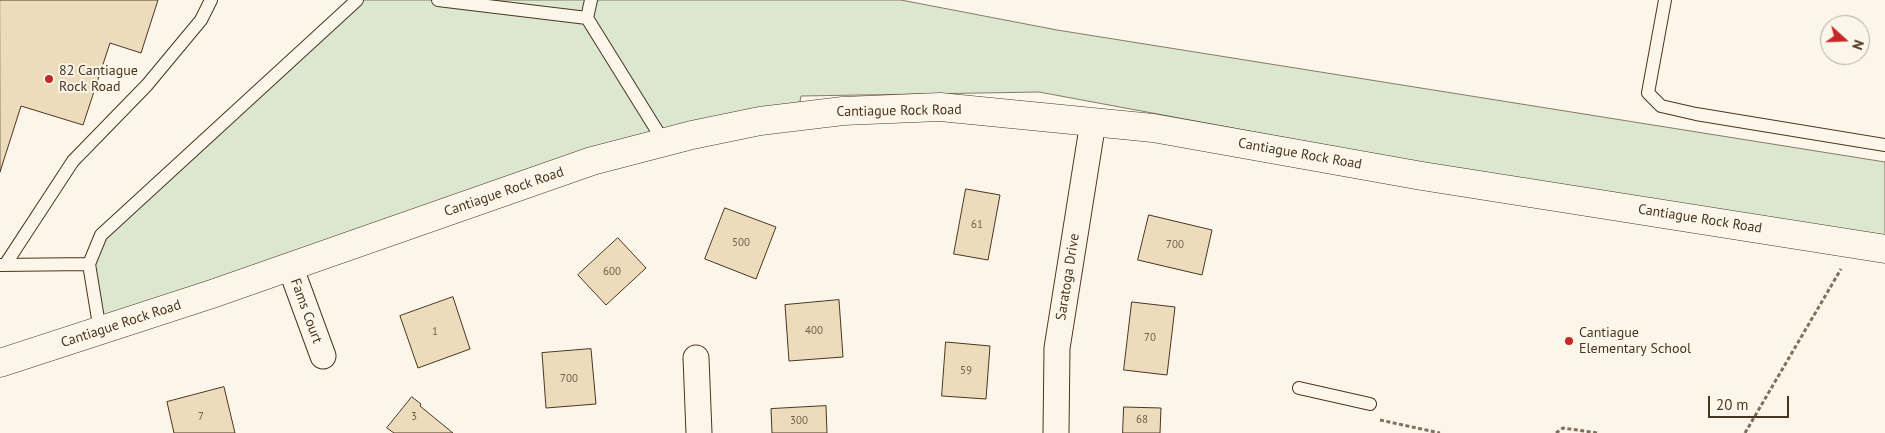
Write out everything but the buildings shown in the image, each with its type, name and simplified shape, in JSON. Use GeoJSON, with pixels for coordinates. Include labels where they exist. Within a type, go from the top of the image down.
{"type":"FeatureCollection","features":[{"type":"Feature","properties":{"kind":"main road","name":"Cantiague Rock Road"},"geometry":{"type":"LineString","coordinates":[[0,363],[212,294],[592,161],[664,142],[760,121],[843,111],[940,107],[1153,128],[1422,176],[1885,249]]}},
{"type":"Feature","properties":{"kind":"street","name":"Saratoga Drive"},"geometry":{"type":"LineString","coordinates":[[1056,433],[1057,348],[1093,122]]}},
{"type":"Feature","properties":{"kind":"street","name":"Fams Court"},"geometry":{"type":"LineString","coordinates":[[290,266],[323,356]]}},
{"type":"Feature","properties":{"kind":"street"},"geometry":{"type":"LineString","coordinates":[[696,358],[699,433]]}},
{"type":"Feature","properties":{"kind":"lane"},"geometry":{"type":"LineString","coordinates":[[3,265],[73,161],[148,85],[201,20],[210,0]]}},
{"type":"Feature","properties":{"kind":"lane"},"geometry":{"type":"LineString","coordinates":[[100,332],[89,264],[101,235],[357,0]]}},
{"type":"Feature","properties":{"kind":"lane"},"geometry":{"type":"LineString","coordinates":[[438,0],[588,18]]}},
{"type":"Feature","properties":{"kind":"lane"},"geometry":{"type":"LineString","coordinates":[[591,0],[588,18],[664,142]]}},
{"type":"Feature","properties":{"kind":"lane"},"geometry":{"type":"LineString","coordinates":[[1665,0],[1648,93],[1661,106],[1696,114],[1885,145]]}},
{"type":"Feature","properties":{"kind":"lane"},"geometry":{"type":"LineString","coordinates":[[3,265],[89,264]]}},
{"type":"Feature","properties":{"kind":"lane"},"geometry":{"type":"LineString","coordinates":[[1298,388],[1370,404]]}},
{"type":"Feature","properties":{"kind":"path"},"geometry":{"type":"LineString","coordinates":[[1745,433],[1856,244]]}},
{"type":"Feature","properties":{"kind":"path"},"geometry":{"type":"LineString","coordinates":[[1376,420],[1440,433]]}},
{"type":"Feature","properties":{"kind":"path"},"geometry":{"type":"LineString","coordinates":[[1556,433],[1563,428],[1598,433]]}},
{"type":"Feature","properties":{"kind":"green space"},"geometry":{"type":"Polygon","coordinates":[[[357,0],[901,0],[1057,30],[1885,162],[1885,249],[1039,92],[801,96],[797,117],[760,121],[100,331],[89,264],[101,235],[357,0]]]}},
{"type":"Feature","properties":{"kind":"place","name":"82 Cantiague Rock Road"},"geometry":{"type":"Point","coordinates":[49,79]}},
{"type":"Feature","properties":{"kind":"place","name":"Cantiague Elementary School"},"geometry":{"type":"Point","coordinates":[1569,341]}}]}
